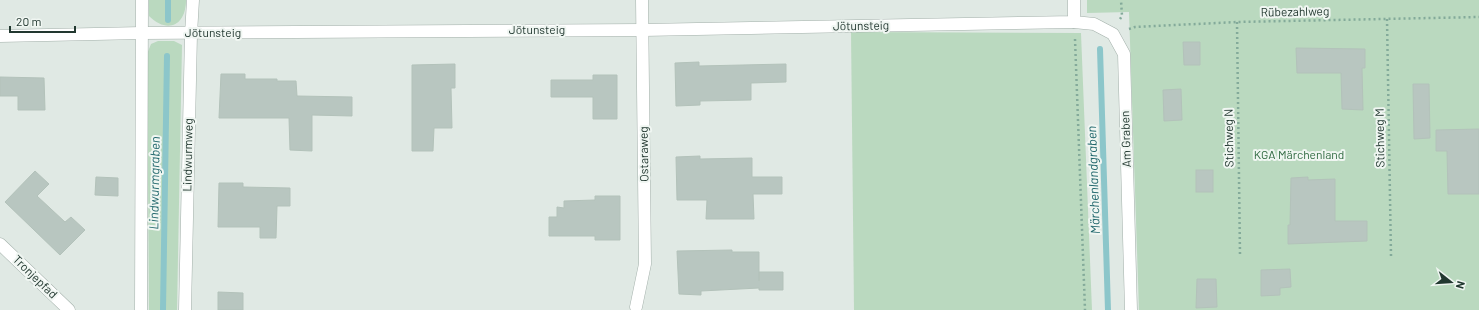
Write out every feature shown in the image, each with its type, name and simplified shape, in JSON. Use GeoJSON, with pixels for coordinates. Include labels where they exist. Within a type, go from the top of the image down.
{"type":"FeatureCollection","features":[{"type":"Feature","properties":{"kind":"street"},"geometry":{"type":"LineString","coordinates":[[141,310],[142,0]]}},
{"type":"Feature","properties":{"kind":"street","name":"Lindwurmweg"},"geometry":{"type":"LineString","coordinates":[[185,310],[193,0]]}},
{"type":"Feature","properties":{"kind":"street","name":"Ostaraweg"},"geometry":{"type":"LineString","coordinates":[[636,307],[645,264],[642,0]]}},
{"type":"Feature","properties":{"kind":"street"},"geometry":{"type":"LineString","coordinates":[[1074,0],[1074,22],[1094,24],[1114,34]]}},
{"type":"Feature","properties":{"kind":"street","name":"Jötunsteig"},"geometry":{"type":"LineString","coordinates":[[0,36],[642,30],[1074,22]]}},
{"type":"Feature","properties":{"kind":"street","name":"Am Graben"},"geometry":{"type":"LineString","coordinates":[[1114,34],[1124,54],[1131,310]]}},
{"type":"Feature","properties":{"kind":"street","name":"Tronjepfad"},"geometry":{"type":"LineString","coordinates":[[0,244],[69,310]]}},
{"type":"Feature","properties":{"kind":"path","name":"Rübezahlweg"},"geometry":{"type":"LineString","coordinates":[[1114,34],[1135,27],[1237,22],[1479,18]]}},
{"type":"Feature","properties":{"kind":"path","name":"Stichweg M"},"geometry":{"type":"LineString","coordinates":[[1387,19],[1391,256]]}},
{"type":"Feature","properties":{"kind":"path"},"geometry":{"type":"LineString","coordinates":[[1074,22],[1085,310]]}},
{"type":"Feature","properties":{"kind":"path","name":"Stichweg N"},"geometry":{"type":"LineString","coordinates":[[1237,22],[1240,254]]}},
{"type":"Feature","properties":{"kind":"green space"},"geometry":{"type":"Polygon","coordinates":[[[149,0],[186,0],[183,16],[174,24],[169,26],[162,25],[149,16],[149,0]]]}},
{"type":"Feature","properties":{"kind":"green space","name":"KGA Märchenland"},"geometry":{"type":"Polygon","coordinates":[[[1087,0],[1479,0],[1479,310],[1139,310],[1129,12],[1087,13],[1087,0]]]}},
{"type":"Feature","properties":{"kind":"green space"},"geometry":{"type":"Polygon","coordinates":[[[851,32],[1081,33],[1092,310],[854,310],[851,32]]]}},
{"type":"Feature","properties":{"kind":"green space"},"geometry":{"type":"Polygon","coordinates":[[[158,41],[174,41],[182,45],[177,310],[149,310],[147,54],[151,44],[158,41]]]}},
{"type":"Feature","properties":{"kind":"building"},"geometry":{"type":"Polygon","coordinates":[[[1183,42],[1200,42],[1200,65],[1184,65],[1183,42]]]}},
{"type":"Feature","properties":{"kind":"building"},"geometry":{"type":"Polygon","coordinates":[[[1296,48],[1365,49],[1365,68],[1362,68],[1363,110],[1342,109],[1341,73],[1297,73],[1296,48]]]}},
{"type":"Feature","properties":{"kind":"building"},"geometry":{"type":"Polygon","coordinates":[[[699,62],[699,66],[786,64],[786,82],[751,83],[751,100],[700,101],[700,105],[676,106],[675,63],[699,62]]]}},
{"type":"Feature","properties":{"kind":"building"},"geometry":{"type":"Polygon","coordinates":[[[455,64],[455,88],[451,88],[452,128],[434,128],[433,151],[412,151],[412,65],[455,64]]]}},
{"type":"Feature","properties":{"kind":"building"},"geometry":{"type":"Polygon","coordinates":[[[221,74],[245,74],[245,79],[277,79],[277,81],[296,81],[297,96],[352,97],[352,116],[312,115],[312,151],[290,150],[289,118],[219,118],[221,74]]]}},
{"type":"Feature","properties":{"kind":"building"},"geometry":{"type":"Polygon","coordinates":[[[593,75],[617,75],[617,119],[593,119],[593,97],[551,97],[551,80],[593,80],[593,75]]]}},
{"type":"Feature","properties":{"kind":"building"},"geometry":{"type":"Polygon","coordinates":[[[0,77],[44,78],[45,110],[18,110],[18,96],[0,96],[0,77]]]}},
{"type":"Feature","properties":{"kind":"building"},"geometry":{"type":"Polygon","coordinates":[[[1413,84],[1429,84],[1430,138],[1414,139],[1413,84]]]}},
{"type":"Feature","properties":{"kind":"building"},"geometry":{"type":"Polygon","coordinates":[[[1181,89],[1182,120],[1164,121],[1163,90],[1181,89]]]}},
{"type":"Feature","properties":{"kind":"building"},"geometry":{"type":"Polygon","coordinates":[[[1479,129],[1479,194],[1448,194],[1447,151],[1436,151],[1436,130],[1479,129]]]}},
{"type":"Feature","properties":{"kind":"building"},"geometry":{"type":"Polygon","coordinates":[[[700,156],[700,159],[752,158],[752,177],[782,177],[782,194],[753,194],[754,219],[706,219],[707,200],[677,200],[676,157],[700,156]]]}},
{"type":"Feature","properties":{"kind":"building"},"geometry":{"type":"Polygon","coordinates":[[[1196,170],[1213,170],[1213,192],[1196,192],[1196,170]]]}},
{"type":"Feature","properties":{"kind":"building"},"geometry":{"type":"Polygon","coordinates":[[[35,171],[49,184],[37,196],[65,222],[71,217],[85,230],[60,255],[5,202],[35,171]]]}},
{"type":"Feature","properties":{"kind":"building"},"geometry":{"type":"Polygon","coordinates":[[[96,177],[118,178],[118,196],[95,195],[96,177]]]}},
{"type":"Feature","properties":{"kind":"building"},"geometry":{"type":"Polygon","coordinates":[[[1308,177],[1308,180],[1335,179],[1335,221],[1367,221],[1367,241],[1288,244],[1291,178],[1308,177]]]}},
{"type":"Feature","properties":{"kind":"building"},"geometry":{"type":"Polygon","coordinates":[[[219,183],[243,183],[243,187],[290,188],[290,206],[277,206],[276,238],[260,238],[260,227],[218,227],[219,183]]]}},
{"type":"Feature","properties":{"kind":"building"},"geometry":{"type":"Polygon","coordinates":[[[595,196],[620,196],[620,240],[595,240],[595,236],[549,236],[549,217],[557,217],[557,207],[564,208],[564,201],[595,200],[595,196]]]}},
{"type":"Feature","properties":{"kind":"building"},"geometry":{"type":"Polygon","coordinates":[[[732,250],[732,252],[759,252],[759,272],[783,272],[783,290],[759,290],[759,288],[701,291],[701,295],[679,294],[677,251],[732,250]]]}},
{"type":"Feature","properties":{"kind":"building"},"geometry":{"type":"Polygon","coordinates":[[[1290,269],[1291,287],[1280,288],[1280,295],[1261,296],[1261,270],[1290,269]]]}},
{"type":"Feature","properties":{"kind":"building"},"geometry":{"type":"Polygon","coordinates":[[[1197,279],[1216,279],[1217,307],[1196,308],[1197,279]]]}},
{"type":"Feature","properties":{"kind":"building"},"geometry":{"type":"Polygon","coordinates":[[[218,292],[243,293],[243,310],[218,310],[218,292]]]}},
{"type":"Feature","properties":{"kind":"waterway","name":"Lindwurmgraben"},"geometry":{"type":"LineString","coordinates":[[168,0],[168,20]]}},
{"type":"Feature","properties":{"kind":"waterway","name":"Märchenlandgraben"},"geometry":{"type":"LineString","coordinates":[[1100,49],[1108,310]]}},
{"type":"Feature","properties":{"kind":"waterway","name":"Lindwurmgraben"},"geometry":{"type":"LineString","coordinates":[[163,310],[167,56]]}}]}
